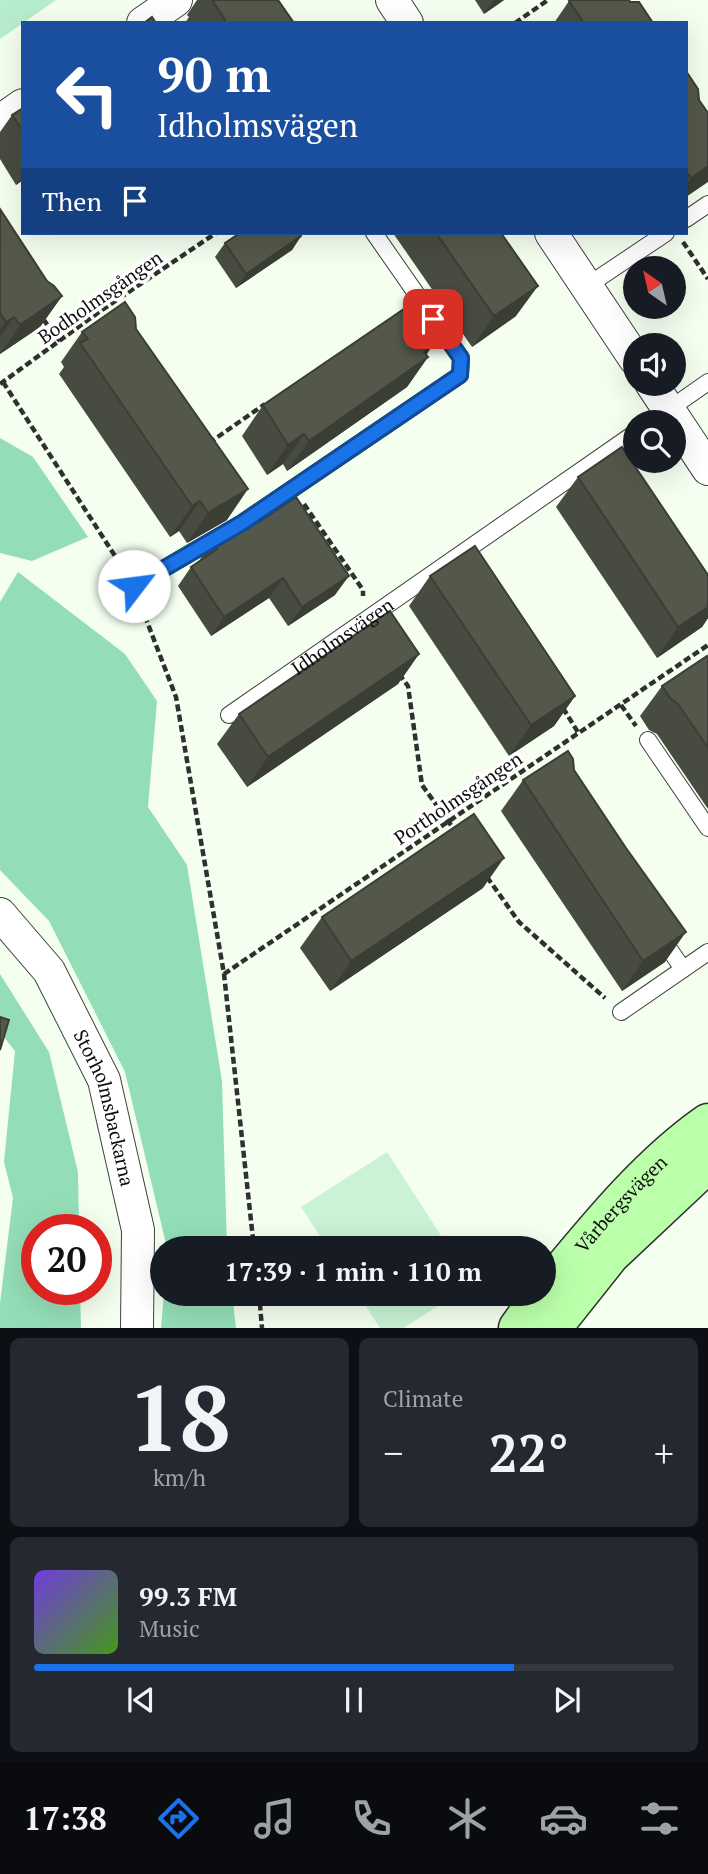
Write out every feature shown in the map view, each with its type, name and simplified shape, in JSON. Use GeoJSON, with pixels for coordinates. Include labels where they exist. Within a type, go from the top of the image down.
{"type":"FeatureCollection","features":[{"type":"Feature","properties":{"kind":"street"},"geometry":{"type":"LineString","coordinates":[[146,21],[176,0]]}},
{"type":"Feature","properties":{"kind":"street"},"geometry":{"type":"LineString","coordinates":[[392,0],[406,21]]}},
{"type":"Feature","properties":{"kind":"street"},"geometry":{"type":"LineString","coordinates":[[0,121],[21,107]]}},
{"type":"Feature","properties":{"kind":"street"},"geometry":{"type":"LineString","coordinates":[[552,235],[623,341]]}},
{"type":"Feature","properties":{"kind":"street"},"geometry":{"type":"LineString","coordinates":[[686,444],[708,468]]}},
{"type":"Feature","properties":{"kind":"street","name":"Storholmsbackarna"},"geometry":{"type":"LineString","coordinates":[[0,915],[49,971],[104,1080],[138,1230],[137,1328]]}},
{"type":"Feature","properties":{"kind":"street","name":"Vårbergsvägen"},"geometry":{"type":"LineString","coordinates":[[556,1278],[644,1179],[708,1123]]}},
{"type":"Feature","properties":{"kind":"street","name":"Vårbergsvägen"},"geometry":{"type":"LineString","coordinates":[[552,1328],[610,1255],[708,1163]]}},
{"type":"Feature","properties":{"kind":"street","name":"Vårbergsvägen"},"geometry":{"type":"LineString","coordinates":[[518,1328],[534,1306]]}},
{"type":"Feature","properties":{"kind":"lane"},"geometry":{"type":"LineString","coordinates":[[688,218],[708,204]]}},
{"type":"Feature","properties":{"kind":"lane"},"geometry":{"type":"LineString","coordinates":[[134,586],[238,517],[294,488],[460,375],[461,358],[374,235]]}},
{"type":"Feature","properties":{"kind":"lane"},"geometry":{"type":"LineString","coordinates":[[587,286],[663,235]]}},
{"type":"Feature","properties":{"kind":"lane"},"geometry":{"type":"LineString","coordinates":[[668,410],[708,382]]}},
{"type":"Feature","properties":{"kind":"lane","name":"Idholmsvägen"},"geometry":{"type":"LineString","coordinates":[[229,715],[363,622],[460,563],[605,462],[623,445]]}},
{"type":"Feature","properties":{"kind":"lane"},"geometry":{"type":"LineString","coordinates":[[648,740],[708,828]]}},
{"type":"Feature","properties":{"kind":"lane"},"geometry":{"type":"LineString","coordinates":[[654,927],[683,969]]}},
{"type":"Feature","properties":{"kind":"lane"},"geometry":{"type":"LineString","coordinates":[[621,1012],[708,952]]}},
{"type":"Feature","properties":{"kind":"path"},"geometry":{"type":"LineString","coordinates":[[518,21],[548,0]]}},
{"type":"Feature","properties":{"kind":"path","name":"Bodholmsgången"},"geometry":{"type":"LineString","coordinates":[[1,383],[99,312],[213,235]]}},
{"type":"Feature","properties":{"kind":"path"},"geometry":{"type":"LineString","coordinates":[[678,235],[708,279]]}},
{"type":"Feature","properties":{"kind":"path"},"geometry":{"type":"LineString","coordinates":[[38,312],[60,341]]}},
{"type":"Feature","properties":{"kind":"path"},"geometry":{"type":"LineString","coordinates":[[99,312],[105,323]]}},
{"type":"Feature","properties":{"kind":"path"},"geometry":{"type":"LineString","coordinates":[[1,383],[134,586],[176,698],[225,974],[253,1236]]}},
{"type":"Feature","properties":{"kind":"path"},"geometry":{"type":"LineString","coordinates":[[205,445],[273,399]]}},
{"type":"Feature","properties":{"kind":"path"},"geometry":{"type":"LineString","coordinates":[[294,488],[363,590],[363,622]]}},
{"type":"Feature","properties":{"kind":"path","name":"Portholmsgången"},"geometry":{"type":"LineString","coordinates":[[225,974],[708,645]]}},
{"type":"Feature","properties":{"kind":"path"},"geometry":{"type":"LineString","coordinates":[[393,664],[408,685],[422,785],[456,832]]}},
{"type":"Feature","properties":{"kind":"path"},"geometry":{"type":"LineString","coordinates":[[556,704],[563,708],[579,734]]}},
{"type":"Feature","properties":{"kind":"path"},"geometry":{"type":"LineString","coordinates":[[540,761],[545,768]]}},
{"type":"Feature","properties":{"kind":"path"},"geometry":{"type":"LineString","coordinates":[[480,866],[519,922],[621,1012]]}},
{"type":"Feature","properties":{"kind":"path"},"geometry":{"type":"LineString","coordinates":[[260,1306],[262,1328]]}},
{"type":"Feature","properties":{"kind":"green space"},"geometry":{"type":"Polygon","coordinates":[[[0,0],[56,0],[26,21],[21,21],[21,24],[0,39],[0,0]]]}},
{"type":"Feature","properties":{"kind":"green space"},"geometry":{"type":"Polygon","coordinates":[[[0,438],[33,457],[88,537],[32,561],[0,553],[0,438]]]}},
{"type":"Feature","properties":{"kind":"green space"},"geometry":{"type":"Polygon","coordinates":[[[18,572],[125,654],[157,701],[148,807],[187,865],[222,1081],[227,1236],[164,1236],[125,1072],[49,921],[0,870],[0,602],[18,572]]]}},
{"type":"Feature","properties":{"kind":"green space"},"geometry":{"type":"Polygon","coordinates":[[[0,974],[49,1052],[78,1172],[79,1214],[21,1214],[21,1305],[80,1305],[81,1328],[0,1328],[0,1303],[13,1198],[4,1162],[15,1051],[0,1032],[0,974]]]}},
{"type":"Feature","properties":{"kind":"green space"},"geometry":{"type":"Polygon","coordinates":[[[387,1152],[441,1236],[320,1236],[301,1207],[387,1152]]]}},
{"type":"Feature","properties":{"kind":"green space"},"geometry":{"type":"Polygon","coordinates":[[[163,1306],[233,1306],[236,1328],[161,1328],[163,1306]]]}},
{"type":"Feature","properties":{"kind":"green space"},"geometry":{"type":"Polygon","coordinates":[[[366,1306],[438,1306],[404,1328],[380,1328],[366,1306]]]}},
{"type":"Feature","properties":{"kind":"building"},"geometry":{"type":"Polygon","coordinates":[[[212,0],[278,0],[293,21],[226,21],[212,0]]]}},
{"type":"Feature","properties":{"kind":"building"},"geometry":{"type":"Polygon","coordinates":[[[569,1],[639,2],[652,21],[583,21],[569,1]]]}},
{"type":"Feature","properties":{"kind":"building"},"geometry":{"type":"Polygon","coordinates":[[[688,74],[708,113],[708,166],[691,178],[688,174],[688,74]]]}},
{"type":"Feature","properties":{"kind":"building"},"geometry":{"type":"Polygon","coordinates":[[[21,109],[21,128],[12,115],[21,109]]]}},
{"type":"Feature","properties":{"kind":"building"},"geometry":{"type":"Polygon","coordinates":[[[0,209],[47,281],[62,296],[20,325],[14,317],[6,322],[0,313],[0,209]]]}},
{"type":"Feature","properties":{"kind":"building"},"geometry":{"type":"Polygon","coordinates":[[[237,235],[301,236],[246,274],[225,243],[237,235]]]}},
{"type":"Feature","properties":{"kind":"building"},"geometry":{"type":"Polygon","coordinates":[[[437,235],[502,235],[538,286],[494,316],[437,235]]]}},
{"type":"Feature","properties":{"kind":"building"},"geometry":{"type":"Polygon","coordinates":[[[125,302],[135,317],[136,329],[248,489],[208,513],[200,501],[192,506],[80,343],[88,339],[82,332],[125,302]]]}},
{"type":"Feature","properties":{"kind":"building"},"geometry":{"type":"Polygon","coordinates":[[[407,307],[432,346],[424,352],[428,357],[309,441],[304,434],[288,445],[263,405],[407,307]]]}},
{"type":"Feature","properties":{"kind":"building"},"geometry":{"type":"Polygon","coordinates":[[[622,447],[623,473],[639,473],[708,575],[708,607],[678,627],[578,477],[622,447]]]}},
{"type":"Feature","properties":{"kind":"building"},"geometry":{"type":"Polygon","coordinates":[[[296,497],[349,576],[302,607],[283,578],[224,617],[191,567],[217,549],[212,541],[255,516],[259,522],[296,497]]]}},
{"type":"Feature","properties":{"kind":"building"},"geometry":{"type":"Polygon","coordinates":[[[475,546],[575,696],[531,725],[430,576],[475,546]]]}},
{"type":"Feature","properties":{"kind":"building"},"geometry":{"type":"Polygon","coordinates":[[[390,611],[419,654],[268,757],[239,714],[390,611]]]}},
{"type":"Feature","properties":{"kind":"building"},"geometry":{"type":"Polygon","coordinates":[[[707,656],[708,748],[678,704],[662,686],[707,656]]]}},
{"type":"Feature","properties":{"kind":"building"},"geometry":{"type":"Polygon","coordinates":[[[568,751],[573,759],[574,770],[686,932],[643,961],[523,780],[568,751]]]}},
{"type":"Feature","properties":{"kind":"building"},"geometry":{"type":"Polygon","coordinates":[[[474,814],[504,858],[351,961],[322,917],[474,814]]]}},
{"type":"Feature","properties":{"kind":"building"},"geometry":{"type":"Polygon","coordinates":[[[0,1017],[9,1020],[0,1050],[0,1017]]]}},
{"type":"Feature","properties":{"kind":"route"},"geometry":{"type":"LineString","coordinates":[[134,586],[242,523],[460,375],[461,358],[433,319]]}}]}
